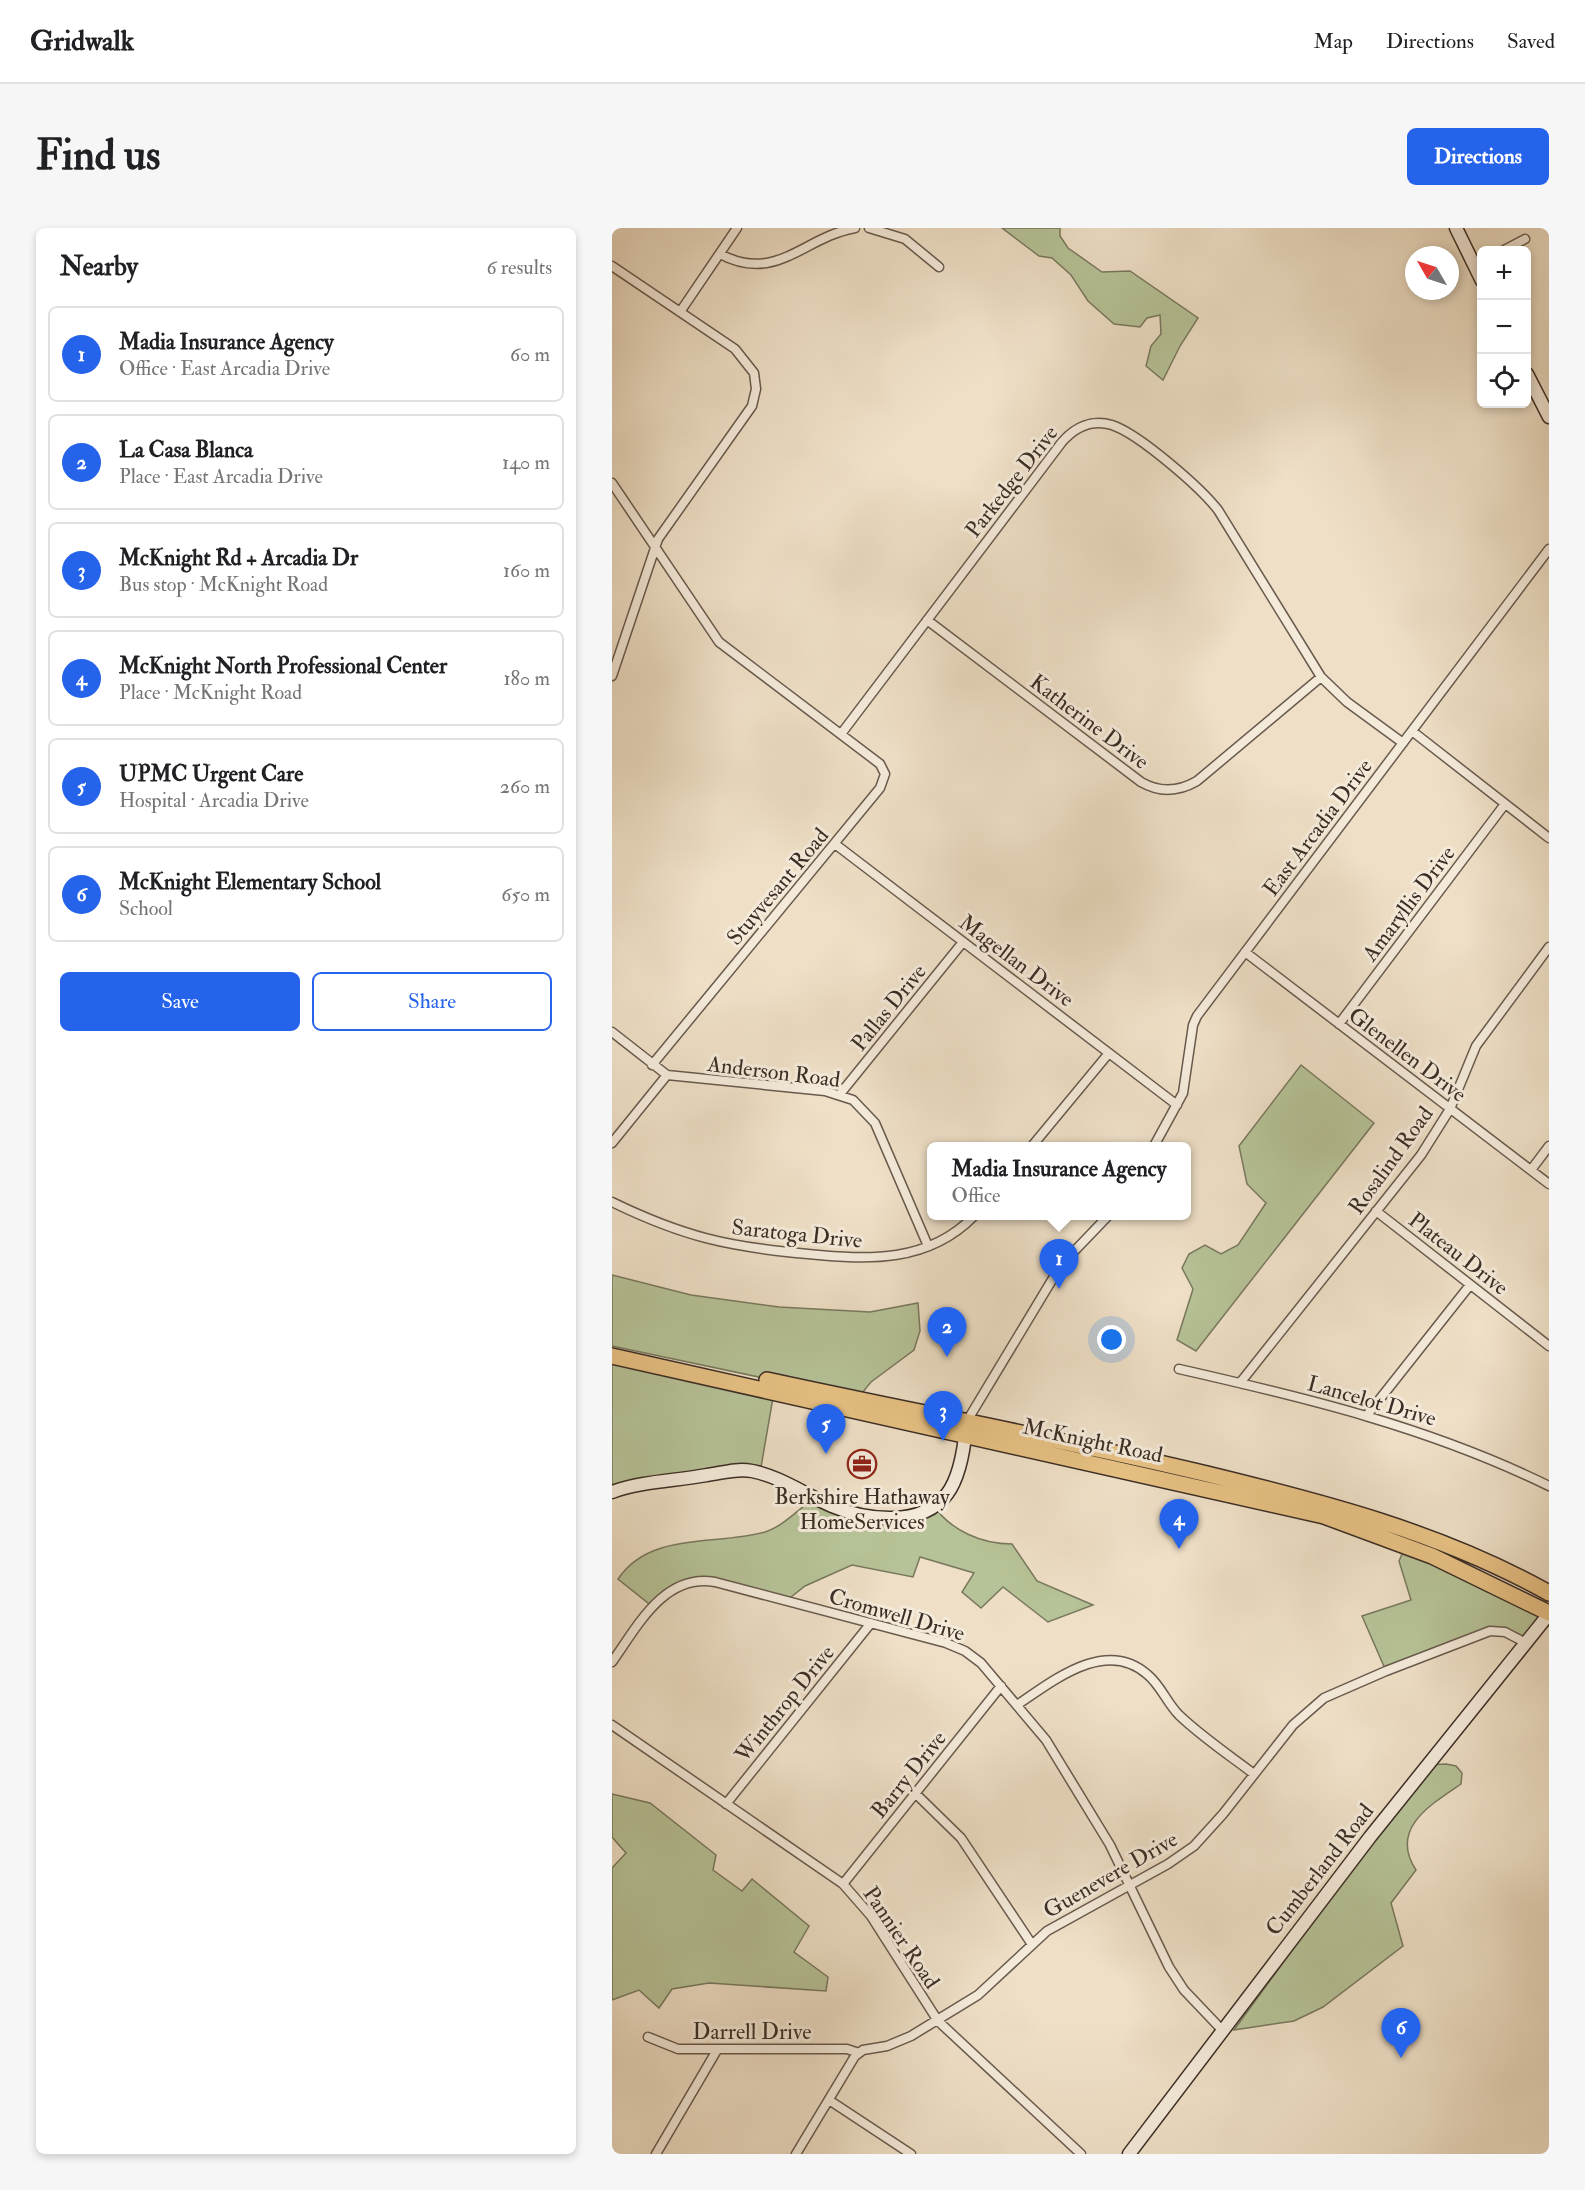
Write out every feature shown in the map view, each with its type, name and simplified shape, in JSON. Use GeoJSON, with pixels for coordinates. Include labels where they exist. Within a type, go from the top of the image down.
{"type":"FeatureCollection","features":[{"type":"Feature","properties":{"kind":"highway","name":"McKnight Road"},"geometry":{"type":"LineString","coordinates":[[612,1346],[1324,1516],[1432,1556],[1549,1613]]}},
{"type":"Feature","properties":{"kind":"highway","name":"McKnight Road"},"geometry":{"type":"LineString","coordinates":[[612,1356],[964,1430],[1136,1457],[1335,1506],[1439,1540],[1549,1593]]}},
{"type":"Feature","properties":{"kind":"main road"},"geometry":{"type":"LineString","coordinates":[[1456,228],[1477,264]]}},
{"type":"Feature","properties":{"kind":"main road"},"geometry":{"type":"LineString","coordinates":[[1531,382],[1549,417]]}},
{"type":"Feature","properties":{"kind":"main road"},"geometry":{"type":"LineString","coordinates":[[612,1492],[664,1480],[740,1470],[760,1473],[834,1507],[870,1517],[907,1516],[933,1505],[949,1475],[964,1430]]}},
{"type":"Feature","properties":{"kind":"main road","name":"Cumberland Road"},"geometry":{"type":"LineString","coordinates":[[1129,2154],[1370,1837],[1549,1613]]}},
{"type":"Feature","properties":{"kind":"street"},"geometry":{"type":"LineString","coordinates":[[680,312],[737,228]]}},
{"type":"Feature","properties":{"kind":"street"},"geometry":{"type":"LineString","coordinates":[[720,254],[740,263],[766,265],[830,235],[855,228]]}},
{"type":"Feature","properties":{"kind":"street"},"geometry":{"type":"LineString","coordinates":[[869,228],[905,239],[939,267]]}},
{"type":"Feature","properties":{"kind":"street"},"geometry":{"type":"LineString","coordinates":[[1512,246],[1525,239]]}},
{"type":"Feature","properties":{"kind":"street"},"geometry":{"type":"LineString","coordinates":[[612,266],[744,357],[754,373],[756,389],[747,414],[662,532],[654,547],[623,651],[612,676]]}},
{"type":"Feature","properties":{"kind":"street","name":"Parkedge Drive"},"geometry":{"type":"LineString","coordinates":[[841,734],[1066,437],[1086,425],[1111,425],[1129,434],[1184,475],[1210,499],[1321,677],[1347,702],[1403,743]]}},
{"type":"Feature","properties":{"kind":"street"},"geometry":{"type":"LineString","coordinates":[[612,483],[719,642],[841,734]]}},
{"type":"Feature","properties":{"kind":"street","name":"East Arcadia Drive"},"geometry":{"type":"LineString","coordinates":[[1156,1142],[1183,1093],[1193,1025],[1197,1016],[1549,549]]}},
{"type":"Feature","properties":{"kind":"street","name":"Katherine Drive"},"geometry":{"type":"LineString","coordinates":[[927,620],[1141,782],[1164,790],[1182,788],[1197,781],[1321,677]]}},
{"type":"Feature","properties":{"kind":"street"},"geometry":{"type":"LineString","coordinates":[[1412,731],[1549,838]]}},
{"type":"Feature","properties":{"kind":"street","name":"Stuyvesant Road"},"geometry":{"type":"LineString","coordinates":[[652,1065],[835,844],[885,778],[880,764],[841,734]]}},
{"type":"Feature","properties":{"kind":"street","name":"Amaryllis Drive"},"geometry":{"type":"LineString","coordinates":[[1339,1024],[1505,804]]}},
{"type":"Feature","properties":{"kind":"street","name":"Magellan Drive"},"geometry":{"type":"LineString","coordinates":[[835,844],[1178,1105]]}},
{"type":"Feature","properties":{"kind":"street","name":"Pallas Drive"},"geometry":{"type":"LineString","coordinates":[[840,1094],[963,942]]}},
{"type":"Feature","properties":{"kind":"street","name":"Rosalind Road"},"geometry":{"type":"LineString","coordinates":[[1240,1383],[1420,1155],[1450,1109],[1476,1046],[1549,947]]}},
{"type":"Feature","properties":{"kind":"street","name":"Glenellen Drive"},"geometry":{"type":"LineString","coordinates":[[1245,952],[1549,1184]]}},
{"type":"Feature","properties":{"kind":"street","name":"Anderson Road"},"geometry":{"type":"LineString","coordinates":[[612,1032],[667,1075],[840,1094],[859,1105],[875,1123],[928,1246]]}},
{"type":"Feature","properties":{"kind":"street"},"geometry":{"type":"LineString","coordinates":[[1035,1142],[1109,1053]]}},
{"type":"Feature","properties":{"kind":"street"},"geometry":{"type":"LineString","coordinates":[[612,1143],[667,1075]]}},
{"type":"Feature","properties":{"kind":"street"},"geometry":{"type":"LineString","coordinates":[[1531,1170],[1549,1146]]}},
{"type":"Feature","properties":{"kind":"street","name":"Saratoga Drive"},"geometry":{"type":"LineString","coordinates":[[612,1202],[682,1233],[749,1248],[863,1259],[900,1255],[928,1246],[956,1231],[968,1220]]}},
{"type":"Feature","properties":{"kind":"street","name":"Plateau Drive"},"geometry":{"type":"LineString","coordinates":[[1376,1211],[1549,1346]]}},
{"type":"Feature","properties":{"kind":"street"},"geometry":{"type":"LineString","coordinates":[[964,1430],[1062,1265],[1103,1220]]}},
{"type":"Feature","properties":{"kind":"street"},"geometry":{"type":"LineString","coordinates":[[1368,1414],[1470,1285]]}},
{"type":"Feature","properties":{"kind":"street","name":"Lancelot Drive"},"geometry":{"type":"LineString","coordinates":[[1179,1369],[1368,1414],[1460,1446],[1549,1486]]}},
{"type":"Feature","properties":{"kind":"street","name":"Cromwell Drive"},"geometry":{"type":"LineString","coordinates":[[612,1662],[658,1601],[675,1587],[694,1580],[715,1582],[871,1623],[965,1651],[981,1663],[1001,1686],[1056,1757],[1101,1829],[1176,1979],[1223,2031]]}},
{"type":"Feature","properties":{"kind":"street","name":"Winthrop Drive"},"geometry":{"type":"LineString","coordinates":[[726,1804],[871,1623]]}},
{"type":"Feature","properties":{"kind":"street","name":"Guenevere Drive"},"geometry":{"type":"LineString","coordinates":[[859,2053],[898,2042],[938,2021],[988,1989],[1031,1943],[1067,1920],[1168,1864],[1194,1846],[1224,1814],[1303,1715],[1335,1692],[1490,1631],[1505,1632],[1526,1643]]}},
{"type":"Feature","properties":{"kind":"street"},"geometry":{"type":"LineString","coordinates":[[1017,1705],[1077,1667],[1097,1661],[1123,1662],[1150,1676],[1183,1718],[1254,1774]]}},
{"type":"Feature","properties":{"kind":"street","name":"Barry Drive"},"geometry":{"type":"LineString","coordinates":[[843,1884],[1001,1686]]}},
{"type":"Feature","properties":{"kind":"street","name":"Pannier Road"},"geometry":{"type":"LineString","coordinates":[[612,1725],[843,1884],[871,1916],[938,2021],[1081,2154]]}},
{"type":"Feature","properties":{"kind":"street"},"geometry":{"type":"LineString","coordinates":[[915,1793],[961,1838],[1031,1943]]}},
{"type":"Feature","properties":{"kind":"street","name":"Darrell Drive"},"geometry":{"type":"LineString","coordinates":[[648,2037],[678,2049],[847,2049],[859,2053]]}},
{"type":"Feature","properties":{"kind":"street"},"geometry":{"type":"LineString","coordinates":[[656,2154],[717,2050]]}},
{"type":"Feature","properties":{"kind":"street"},"geometry":{"type":"LineString","coordinates":[[796,2154],[852,2060],[859,2053]]}},
{"type":"Feature","properties":{"kind":"street"},"geometry":{"type":"LineString","coordinates":[[829,2100],[911,2154]]}},
{"type":"Feature","properties":{"kind":"green space"},"geometry":{"type":"Polygon","coordinates":[[[1002,228],[1060,228],[1060,236],[1068,248],[1102,272],[1130,271],[1198,318],[1180,346],[1163,380],[1146,366],[1151,346],[1161,334],[1160,315],[1147,318],[1140,327],[1114,324],[1088,301],[1071,275],[1052,258],[1039,256],[1002,228]]]}},
{"type":"Feature","properties":{"kind":"green space"},"geometry":{"type":"Polygon","coordinates":[[[1301,1065],[1374,1123],[1196,1351],[1177,1340],[1193,1289],[1182,1268],[1189,1254],[1205,1245],[1221,1254],[1238,1245],[1266,1203],[1247,1184],[1239,1146],[1301,1065]]]}},
{"type":"Feature","properties":{"kind":"green space"},"geometry":{"type":"Polygon","coordinates":[[[612,1275],[691,1295],[779,1307],[870,1312],[918,1303],[920,1331],[914,1350],[871,1382],[858,1398],[612,1346],[612,1275]]]}},
{"type":"Feature","properties":{"kind":"green space"},"geometry":{"type":"Polygon","coordinates":[[[612,1356],[774,1392],[760,1473],[612,1492],[612,1356]]]}},
{"type":"Feature","properties":{"kind":"green space"},"geometry":{"type":"Polygon","coordinates":[[[814,1498],[889,1517],[933,1505],[949,1522],[968,1534],[990,1542],[1012,1544],[1037,1581],[1093,1605],[1048,1622],[1003,1587],[981,1608],[962,1592],[974,1573],[920,1557],[913,1577],[852,1565],[805,1586],[786,1601],[694,1580],[653,1607],[618,1579],[631,1564],[648,1553],[666,1547],[746,1536],[771,1530],[814,1498]]]}},
{"type":"Feature","properties":{"kind":"green space"},"geometry":{"type":"Polygon","coordinates":[[[1406,1545],[1549,1613],[1526,1643],[1500,1631],[1386,1671],[1362,1616],[1411,1600],[1399,1561],[1406,1545]]]}},
{"type":"Feature","properties":{"kind":"green space"},"geometry":{"type":"Polygon","coordinates":[[[1427,1765],[1456,1766],[1462,1773],[1461,1784],[1426,1810],[1410,1830],[1407,1842],[1409,1855],[1416,1870],[1391,1903],[1403,1946],[1323,2007],[1294,2021],[1234,2030],[1427,1765]]]}},
{"type":"Feature","properties":{"kind":"green space"},"geometry":{"type":"Polygon","coordinates":[[[612,1794],[650,1803],[716,1855],[713,1870],[742,1891],[752,1879],[809,1926],[794,1952],[828,1977],[826,1991],[709,1983],[672,1989],[659,2008],[639,1990],[612,2000],[612,1868],[626,1853],[612,1837],[612,1794]]]}},
{"type":"Feature","properties":{"kind":"place","name":"Madia Insurance Agency"},"geometry":{"type":"Point","coordinates":[1059,1289]}},
{"type":"Feature","properties":{"kind":"place","name":"La Casa Blanca"},"geometry":{"type":"Point","coordinates":[947,1357]}},
{"type":"Feature","properties":{"kind":"place","name":"McKnight Rd + Arcadia Dr"},"geometry":{"type":"Point","coordinates":[943,1441]}},
{"type":"Feature","properties":{"kind":"place","name":"UPMC Urgent Care"},"geometry":{"type":"Point","coordinates":[826,1454]}},
{"type":"Feature","properties":{"kind":"place","name":"Berkshire Hathaway HomeServices"},"geometry":{"type":"Point","coordinates":[862,1464]}},
{"type":"Feature","properties":{"kind":"place","name":"McKnight North Professional Center"},"geometry":{"type":"Point","coordinates":[1179,1549]}},
{"type":"Feature","properties":{"kind":"place","name":"McKnight Elementary School"},"geometry":{"type":"Point","coordinates":[1401,2058]}}]}
